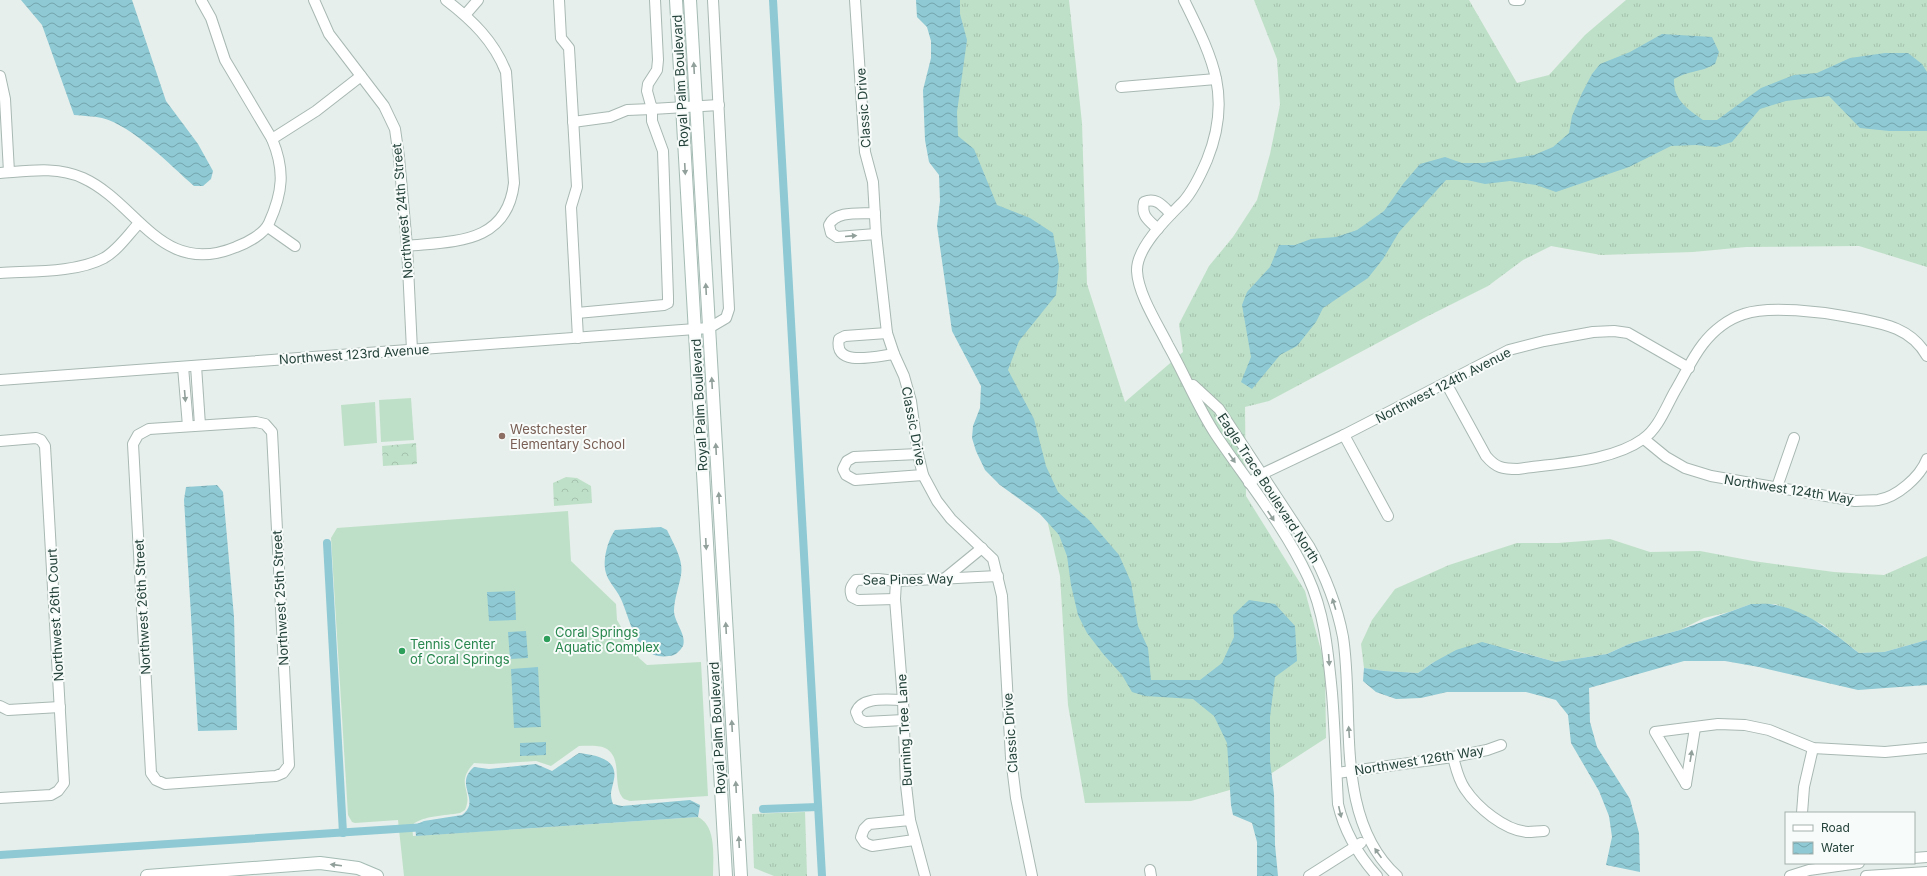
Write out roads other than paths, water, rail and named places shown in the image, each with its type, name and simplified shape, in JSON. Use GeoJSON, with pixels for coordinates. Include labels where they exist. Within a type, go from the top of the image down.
{"type":"FeatureCollection","features":[{"type":"Feature","properties":{"kind":"street"},"geometry":{"type":"LineString","coordinates":[[0,76],[5,99],[4,172],[39,170],[62,171],[84,178],[107,194],[139,224],[177,250],[195,254],[216,254],[232,249],[247,243],[268,227],[281,189],[281,168],[277,151],[272,139],[225,60],[211,18],[201,0]]}},
{"type":"Feature","properties":{"kind":"street","name":"Northwest 24th Street"},"geometry":{"type":"LineString","coordinates":[[314,0],[329,34],[384,106],[395,129],[399,156],[407,246],[412,350]]}},
{"type":"Feature","properties":{"kind":"street"},"geometry":{"type":"LineString","coordinates":[[407,246],[460,240],[480,235],[503,218],[512,197],[514,183],[506,72],[500,56],[491,42],[465,15],[446,0]]}},
{"type":"Feature","properties":{"kind":"street"},"geometry":{"type":"LineString","coordinates":[[465,15],[478,0]]}},
{"type":"Feature","properties":{"kind":"street"},"geometry":{"type":"LineString","coordinates":[[559,0],[561,38],[569,48],[577,187],[571,206],[578,338]]}},
{"type":"Feature","properties":{"kind":"street"},"geometry":{"type":"LineString","coordinates":[[576,313],[661,306],[668,303],[662,151],[652,121],[652,109],[647,91],[648,84],[657,70],[658,60],[655,0]]}},
{"type":"Feature","properties":{"kind":"street","name":"Royal Palm Boulevard"},"geometry":{"type":"LineString","coordinates":[[676,0],[726,876]]}},
{"type":"Feature","properties":{"kind":"street","name":"Royal Palm Boulevard"},"geometry":{"type":"LineString","coordinates":[[690,0],[741,876]]}},
{"type":"Feature","properties":{"kind":"street"},"geometry":{"type":"LineString","coordinates":[[709,328],[726,318],[729,309],[713,0]]}},
{"type":"Feature","properties":{"kind":"street","name":"Classic Drive"},"geometry":{"type":"LineString","coordinates":[[855,0],[865,152],[873,182],[876,234],[887,333],[894,354],[904,376],[911,401],[918,454],[923,475],[937,501],[951,519],[993,559],[998,576],[1002,596],[1010,758],[1016,798],[1032,876]]}},
{"type":"Feature","properties":{"kind":"street","name":"Eagle Trace Boulevard North"},"geometry":{"type":"LineString","coordinates":[[1184,0],[1211,56],[1216,79],[1220,112],[1214,143],[1201,173],[1185,200],[1158,229],[1140,256],[1137,271],[1142,290],[1156,321],[1214,432],[1296,554],[1320,608],[1328,642],[1338,804],[1342,820],[1356,847],[1377,876]]}},
{"type":"Feature","properties":{"kind":"street"},"geometry":{"type":"LineString","coordinates":[[1514,0],[1520,0]]}},
{"type":"Feature","properties":{"kind":"street"},"geometry":{"type":"LineString","coordinates":[[272,139],[316,111],[361,76]]}},
{"type":"Feature","properties":{"kind":"street"},"geometry":{"type":"LineString","coordinates":[[1121,87],[1216,79]]}},
{"type":"Feature","properties":{"kind":"street"},"geometry":{"type":"LineString","coordinates":[[573,122],[610,118],[627,110],[719,105]]}},
{"type":"Feature","properties":{"kind":"street"},"geometry":{"type":"LineString","coordinates":[[1158,229],[1146,218],[1142,210],[1144,202],[1150,200],[1159,202],[1171,214]]}},
{"type":"Feature","properties":{"kind":"street"},"geometry":{"type":"LineString","coordinates":[[875,212],[838,215],[832,218],[829,225],[831,233],[838,237],[876,234]]}},
{"type":"Feature","properties":{"kind":"street"},"geometry":{"type":"LineString","coordinates":[[0,273],[69,268],[89,264],[104,258],[119,246],[139,224]]}},
{"type":"Feature","properties":{"kind":"street"},"geometry":{"type":"LineString","coordinates":[[268,227],[295,246]]}},
{"type":"Feature","properties":{"kind":"street"},"geometry":{"type":"LineString","coordinates":[[1446,383],[1486,456],[1494,466],[1503,469],[1518,469],[1612,455],[1644,439],[1656,425],[1702,345],[1715,331],[1744,314],[1759,311],[1787,310],[1842,315],[1886,324],[1902,330],[1915,340],[1927,356]]}},
{"type":"Feature","properties":{"kind":"street","name":"Northwest 123rd Avenue"},"geometry":{"type":"LineString","coordinates":[[0,380],[709,328]]}},
{"type":"Feature","properties":{"kind":"street","name":"Northwest 124th Avenue"},"geometry":{"type":"LineString","coordinates":[[1249,483],[1262,474],[1344,435],[1509,350],[1544,341],[1607,331],[1628,333],[1689,368]]}},
{"type":"Feature","properties":{"kind":"street"},"geometry":{"type":"LineString","coordinates":[[887,333],[845,336],[839,340],[837,347],[841,354],[848,358],[894,354]]}},
{"type":"Feature","properties":{"kind":"street"},"geometry":{"type":"LineString","coordinates":[[183,367],[188,426],[200,425],[196,366]]}},
{"type":"Feature","properties":{"kind":"street","name":"Eagle Trace Boulevard North"},"geometry":{"type":"LineString","coordinates":[[1188,381],[1219,409],[1309,546],[1322,570],[1334,603],[1343,637],[1355,801],[1368,839],[1388,868],[1396,876]]}},
{"type":"Feature","properties":{"kind":"street","name":"Northwest 25th Street"},"geometry":{"type":"LineString","coordinates":[[156,780],[165,784],[276,776],[283,773],[289,765],[272,432],[265,424],[256,422],[200,425]]}},
{"type":"Feature","properties":{"kind":"street","name":"Northwest 26th Street"},"geometry":{"type":"LineString","coordinates":[[156,780],[151,773],[132,444],[138,434],[149,429],[188,426]]}},
{"type":"Feature","properties":{"kind":"street"},"geometry":{"type":"LineString","coordinates":[[1344,435],[1388,516]]}},
{"type":"Feature","properties":{"kind":"street","name":"Northwest 26th Court"},"geometry":{"type":"LineString","coordinates":[[0,441],[36,438],[41,440],[45,446],[64,783],[58,791],[51,795],[0,798]]}},
{"type":"Feature","properties":{"kind":"street"},"geometry":{"type":"LineString","coordinates":[[1777,487],[1794,438]]}},
{"type":"Feature","properties":{"kind":"street","name":"Northwest 124th Way"},"geometry":{"type":"LineString","coordinates":[[1644,439],[1666,457],[1685,468],[1711,476],[1855,501],[1879,500],[1896,493],[1913,480],[1927,459]]}},
{"type":"Feature","properties":{"kind":"street"},"geometry":{"type":"LineString","coordinates":[[918,454],[854,457],[847,461],[843,469],[846,475],[855,480],[923,475]]}},
{"type":"Feature","properties":{"kind":"street"},"geometry":{"type":"LineString","coordinates":[[944,579],[982,548]]}},
{"type":"Feature","properties":{"kind":"street","name":"Sea Pines Way"},"geometry":{"type":"LineString","coordinates":[[895,598],[858,600],[852,597],[850,591],[851,586],[856,580],[878,579],[896,582],[998,576]]}},
{"type":"Feature","properties":{"kind":"street","name":"Burning Tree Lane"},"geometry":{"type":"LineString","coordinates":[[896,582],[895,598],[903,700],[906,785],[914,840],[925,876]]}},
{"type":"Feature","properties":{"kind":"street"},"geometry":{"type":"LineString","coordinates":[[903,700],[865,702],[858,705],[856,712],[859,719],[865,722],[904,720]]}},
{"type":"Feature","properties":{"kind":"street"},"geometry":{"type":"LineString","coordinates":[[0,706],[8,710],[60,708]]}},
{"type":"Feature","properties":{"kind":"street"},"geometry":{"type":"LineString","coordinates":[[1695,728],[1686,784],[1655,732],[1718,724],[1745,725],[1769,730],[1813,748],[1885,752],[1927,748]]}},
{"type":"Feature","properties":{"kind":"street","name":"Northwest 126th Way"},"geometry":{"type":"LineString","coordinates":[[1337,773],[1453,757],[1487,750],[1501,745]]}},
{"type":"Feature","properties":{"kind":"street"},"geometry":{"type":"LineString","coordinates":[[1802,812],[1804,787],[1813,748]]}},
{"type":"Feature","properties":{"kind":"street"},"geometry":{"type":"LineString","coordinates":[[1453,757],[1458,776],[1465,789],[1489,813],[1519,830],[1528,832],[1544,831]]}},
{"type":"Feature","properties":{"kind":"street"},"geometry":{"type":"LineString","coordinates":[[910,820],[869,824],[864,829],[861,837],[865,844],[872,846],[914,840]]}},
{"type":"Feature","properties":{"kind":"street"},"geometry":{"type":"LineString","coordinates":[[1309,876],[1368,839]]}},
{"type":"Feature","properties":{"kind":"street"},"geometry":{"type":"LineString","coordinates":[[1915,858],[1927,857]]}},
{"type":"Feature","properties":{"kind":"street"},"geometry":{"type":"LineString","coordinates":[[147,876],[320,863],[358,868],[377,876]]}},
{"type":"Feature","properties":{"kind":"street"},"geometry":{"type":"LineString","coordinates":[[1790,876],[1809,870],[1852,864]]}},
{"type":"Feature","properties":{"kind":"street"},"geometry":{"type":"LineString","coordinates":[[1866,876],[1927,872]]}},
{"type":"Feature","properties":{"kind":"water"},"geometry":{"type":"Polygon","coordinates":[[[21,0],[132,0],[166,101],[198,144],[213,171],[211,179],[203,186],[194,186],[163,157],[126,129],[114,122],[102,118],[74,115],[42,25],[21,0]]]}},
{"type":"Feature","properties":{"kind":"water"},"geometry":{"type":"Polygon","coordinates":[[[916,0],[960,0],[960,14],[967,40],[957,112],[958,136],[974,149],[997,205],[1030,218],[1053,233],[1059,266],[1056,295],[1019,341],[1008,370],[1034,419],[1046,466],[1058,492],[1089,520],[1119,555],[1131,582],[1138,626],[1148,648],[1151,680],[1200,680],[1222,663],[1234,637],[1233,615],[1249,600],[1275,604],[1295,626],[1297,661],[1275,677],[1270,717],[1270,761],[1274,794],[1275,845],[1278,876],[1257,876],[1257,842],[1252,823],[1233,815],[1227,743],[1214,716],[1193,699],[1145,696],[1132,692],[1122,675],[1087,633],[1078,615],[1071,585],[1067,556],[1059,535],[1040,514],[1000,485],[985,470],[976,451],[972,438],[973,426],[980,408],[981,386],[952,331],[937,226],[940,201],[939,175],[929,162],[925,140],[923,90],[931,58],[931,41],[927,27],[917,17],[916,0]]]}},
{"type":"Feature","properties":{"kind":"water"},"geometry":{"type":"Polygon","coordinates":[[[1662,34],[1712,37],[1719,52],[1715,64],[1674,79],[1676,93],[1682,103],[1703,120],[1717,120],[1761,88],[1794,75],[1817,73],[1850,58],[1885,53],[1908,53],[1922,64],[1927,72],[1927,131],[1889,131],[1860,128],[1829,96],[1786,101],[1760,109],[1732,142],[1716,147],[1696,145],[1671,146],[1629,167],[1556,192],[1536,185],[1510,181],[1485,184],[1467,180],[1446,180],[1399,232],[1383,259],[1368,278],[1323,308],[1316,322],[1297,346],[1280,355],[1252,389],[1241,382],[1251,357],[1242,305],[1247,292],[1270,267],[1279,245],[1295,245],[1311,239],[1336,237],[1357,230],[1384,211],[1403,184],[1420,164],[1445,157],[1462,163],[1484,163],[1534,155],[1553,147],[1569,133],[1572,116],[1582,93],[1592,74],[1600,64],[1630,52],[1662,34]]]}},
{"type":"Feature","properties":{"kind":"water"},"geometry":{"type":"Polygon","coordinates":[[[217,485],[223,492],[234,617],[237,730],[198,731],[184,500],[186,487],[217,485]]]}},
{"type":"Feature","properties":{"kind":"water"},"geometry":{"type":"Polygon","coordinates":[[[661,527],[667,530],[675,546],[682,569],[674,611],[684,642],[679,651],[669,656],[658,656],[649,652],[641,645],[631,627],[620,597],[607,576],[605,568],[606,550],[615,530],[661,527]]]}},
{"type":"Feature","properties":{"kind":"water"},"geometry":{"type":"Polygon","coordinates":[[[515,591],[516,620],[489,621],[487,592],[515,591]]]}},
{"type":"Feature","properties":{"kind":"water"},"geometry":{"type":"Polygon","coordinates":[[[1751,604],[1773,604],[1799,612],[1820,624],[1859,653],[1884,652],[1927,640],[1927,685],[1858,690],[1759,667],[1725,661],[1684,661],[1589,688],[1590,722],[1597,747],[1630,799],[1639,833],[1640,872],[1606,865],[1612,837],[1609,816],[1599,791],[1571,743],[1568,715],[1556,700],[1526,692],[1447,692],[1421,698],[1396,699],[1376,692],[1363,681],[1364,668],[1418,673],[1456,650],[1482,642],[1556,662],[1607,654],[1629,644],[1680,630],[1751,604]]]}},
{"type":"Feature","properties":{"kind":"water"},"geometry":{"type":"Polygon","coordinates":[[[526,631],[528,658],[510,659],[508,632],[526,631]]]}},
{"type":"Feature","properties":{"kind":"water"},"geometry":{"type":"Polygon","coordinates":[[[538,667],[541,727],[514,728],[511,669],[538,667]]]}},
{"type":"Feature","properties":{"kind":"water"},"geometry":{"type":"Polygon","coordinates":[[[546,742],[546,755],[520,756],[520,743],[546,742]]]}},
{"type":"Feature","properties":{"kind":"water"},"geometry":{"type":"Polygon","coordinates":[[[579,753],[604,759],[612,766],[614,772],[611,794],[613,804],[622,806],[690,800],[700,805],[698,817],[416,836],[415,825],[424,821],[462,815],[469,804],[466,780],[468,774],[474,767],[489,769],[536,764],[552,771],[579,753]]]}},
{"type":"Feature","properties":{"kind":"waterway"},"geometry":{"type":"LineString","coordinates":[[773,0],[822,876]]}},
{"type":"Feature","properties":{"kind":"waterway"},"geometry":{"type":"LineString","coordinates":[[327,543],[343,833]]}},
{"type":"Feature","properties":{"kind":"waterway"},"geometry":{"type":"LineString","coordinates":[[763,809],[818,807]]}},
{"type":"Feature","properties":{"kind":"waterway"},"geometry":{"type":"LineString","coordinates":[[0,855],[426,827]]}},
{"type":"Feature","properties":{"kind":"place","name":"Westchester Elementary School"},"geometry":{"type":"Point","coordinates":[502,436]}},
{"type":"Feature","properties":{"kind":"place","name":"Coral Springs Aquatic Complex"},"geometry":{"type":"Point","coordinates":[547,639]}},
{"type":"Feature","properties":{"kind":"place","name":"Tennis Center of Coral Springs"},"geometry":{"type":"Point","coordinates":[402,651]}}]}
